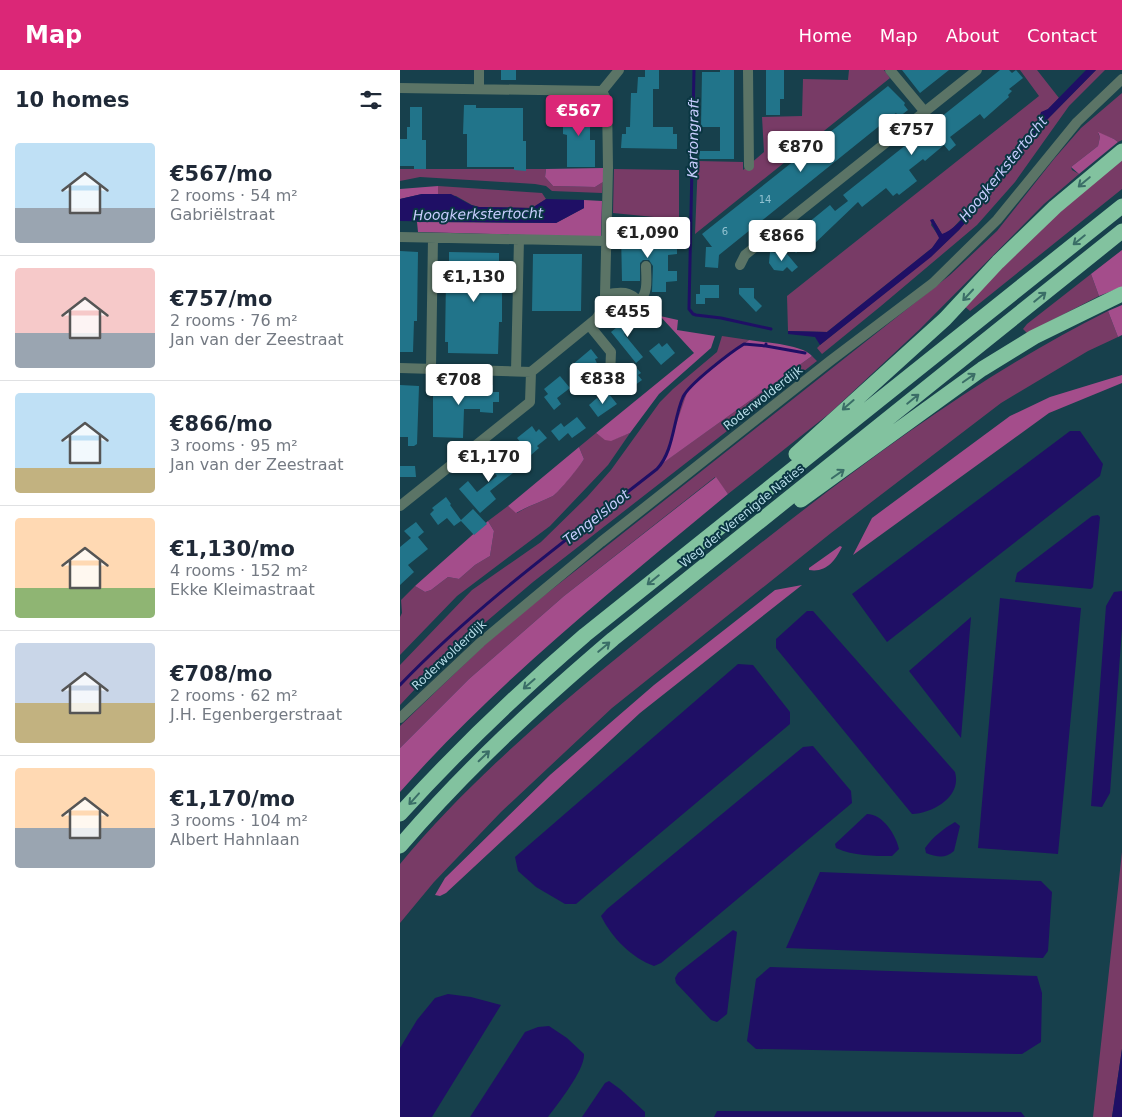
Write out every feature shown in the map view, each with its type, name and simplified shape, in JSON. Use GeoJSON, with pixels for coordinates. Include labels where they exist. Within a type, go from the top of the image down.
{"type":"FeatureCollection","features":[{"type":"Feature","properties":{"kind":"highway"},"geometry":{"type":"LineString","coordinates":[[718,527],[839,414],[945,319],[998,262],[1055,207],[1122,152]]}},
{"type":"Feature","properties":{"kind":"highway","name":"Weg der Verenigde Naties"},"geometry":{"type":"LineString","coordinates":[[400,814],[451,759],[515,696],[585,635],[1122,206]]}},
{"type":"Feature","properties":{"kind":"highway","name":"Weg der Verenigde Naties"},"geometry":{"type":"LineString","coordinates":[[400,846],[455,785],[524,717],[614,639],[1122,231]]}},
{"type":"Feature","properties":{"kind":"highway"},"geometry":{"type":"LineString","coordinates":[[697,572],[852,465],[982,369],[1042,333],[1122,294]]}},
{"type":"Feature","properties":{"kind":"street"},"geometry":{"type":"LineString","coordinates":[[479,70],[479,89]]}},
{"type":"Feature","properties":{"kind":"street"},"geometry":{"type":"LineString","coordinates":[[602,91],[619,70]]}},
{"type":"Feature","properties":{"kind":"street"},"geometry":{"type":"LineString","coordinates":[[748,70],[749,166]]}},
{"type":"Feature","properties":{"kind":"street"},"geometry":{"type":"LineString","coordinates":[[890,70],[925,112]]}},
{"type":"Feature","properties":{"kind":"street"},"geometry":{"type":"LineString","coordinates":[[740,265],[745,255],[977,70]]}},
{"type":"Feature","properties":{"kind":"street","name":"Roderwolderdijk"},"geometry":{"type":"LineString","coordinates":[[400,718],[481,642],[601,542],[830,361],[934,282],[992,226],[1077,122],[1122,79]]}},
{"type":"Feature","properties":{"kind":"street"},"geometry":{"type":"LineString","coordinates":[[400,88],[602,91]]}},
{"type":"Feature","properties":{"kind":"street"},"geometry":{"type":"LineString","coordinates":[[400,368],[531,372],[601,314],[605,295],[608,168],[606,101],[602,91]]}},
{"type":"Feature","properties":{"kind":"street"},"geometry":{"type":"LineString","coordinates":[[400,236],[605,241]]}},
{"type":"Feature","properties":{"kind":"street"},"geometry":{"type":"LineString","coordinates":[[431,368],[433,238]]}},
{"type":"Feature","properties":{"kind":"street"},"geometry":{"type":"LineString","coordinates":[[516,371],[519,239]]}},
{"type":"Feature","properties":{"kind":"street"},"geometry":{"type":"LineString","coordinates":[[638,300],[643,297],[645,292],[646,266]]}},
{"type":"Feature","properties":{"kind":"street"},"geometry":{"type":"LineString","coordinates":[[605,295],[616,292],[630,292],[646,310]]}},
{"type":"Feature","properties":{"kind":"street"},"geometry":{"type":"LineString","coordinates":[[589,325],[611,352],[610,376]]}},
{"type":"Feature","properties":{"kind":"street"},"geometry":{"type":"LineString","coordinates":[[400,506],[530,402],[531,372]]}},
{"type":"Feature","properties":{"kind":"shaded area"},"geometry":{"type":"Polygon","coordinates":[[[849,70],[884,70],[890,78],[695,234],[698,161],[743,162],[743,170],[764,152],[762,117],[802,116],[803,79],[848,80],[849,70]]]}},
{"type":"Feature","properties":{"kind":"shaded area"},"geometry":{"type":"Polygon","coordinates":[[[1020,70],[1037,70],[1059,98],[1040,114],[1039,120],[987,190],[953,228],[944,235],[933,219],[931,225],[940,238],[932,248],[827,332],[788,331],[787,296],[1039,96],[1020,70]]]}},
{"type":"Feature","properties":{"kind":"shaded area"},"geometry":{"type":"Polygon","coordinates":[[[1096,70],[1105,70],[1069,106],[1015,182],[977,225],[822,354],[817,348],[820,345],[931,256],[959,230],[993,190],[1038,129],[1096,70]]]}},
{"type":"Feature","properties":{"kind":"shaded area"},"geometry":{"type":"Polygon","coordinates":[[[1122,93],[1122,140],[1118,142],[1098,133],[1100,137],[1098,146],[1071,167],[1072,170],[1079,174],[1044,204],[920,329],[830,413],[728,494],[715,477],[564,596],[469,679],[400,748],[400,726],[499,631],[950,275],[997,231],[1081,128],[1122,93]]]}},
{"type":"Feature","properties":{"kind":"shaded area"},"geometry":{"type":"Polygon","coordinates":[[[1098,132],[1118,142],[1079,174],[1071,167],[1098,146],[1100,137],[1098,132]]]}},
{"type":"Feature","properties":{"kind":"shaded area"},"geometry":{"type":"Polygon","coordinates":[[[1122,157],[1122,189],[970,311],[963,305],[1017,249],[1122,157]]]}},
{"type":"Feature","properties":{"kind":"shaded area"},"geometry":{"type":"Polygon","coordinates":[[[603,168],[603,182],[595,187],[553,186],[545,177],[546,169],[603,168]]]}},
{"type":"Feature","properties":{"kind":"shaded area"},"geometry":{"type":"Polygon","coordinates":[[[400,169],[546,169],[545,177],[553,186],[595,187],[603,182],[602,193],[552,191],[546,186],[535,184],[420,177],[400,181],[400,169]]]}},
{"type":"Feature","properties":{"kind":"shaded area"},"geometry":{"type":"Polygon","coordinates":[[[614,169],[679,170],[679,217],[654,217],[613,213],[614,169]]]}},
{"type":"Feature","properties":{"kind":"shaded area"},"geometry":{"type":"Polygon","coordinates":[[[438,186],[542,193],[546,199],[532,208],[479,207],[456,196],[438,194],[438,186]]]}},
{"type":"Feature","properties":{"kind":"shaded area"},"geometry":{"type":"Polygon","coordinates":[[[438,186],[438,194],[422,194],[400,199],[400,189],[438,186]]]}},
{"type":"Feature","properties":{"kind":"shaded area"},"geometry":{"type":"Polygon","coordinates":[[[584,200],[602,201],[601,237],[418,232],[417,222],[556,223],[584,208],[584,200]]]}},
{"type":"Feature","properties":{"kind":"shaded area"},"geometry":{"type":"Polygon","coordinates":[[[1122,250],[1122,287],[1099,296],[1091,274],[1122,250]]]}},
{"type":"Feature","properties":{"kind":"shaded area"},"geometry":{"type":"Polygon","coordinates":[[[1091,274],[1099,296],[1027,333],[1023,329],[1027,324],[1091,274]]]}},
{"type":"Feature","properties":{"kind":"shaded area"},"geometry":{"type":"Polygon","coordinates":[[[1122,305],[1122,335],[1118,337],[1108,311],[1122,305]]]}},
{"type":"Feature","properties":{"kind":"shaded area"},"geometry":{"type":"Polygon","coordinates":[[[1108,311],[1118,337],[1088,351],[1001,403],[831,533],[612,708],[501,812],[434,882],[400,923],[400,864],[470,788],[545,718],[705,587],[900,438],[1001,371],[1108,311]]]}},
{"type":"Feature","properties":{"kind":"shaded area"},"geometry":{"type":"Polygon","coordinates":[[[660,316],[678,320],[677,330],[715,336],[711,348],[659,394],[630,433],[611,441],[605,440],[596,433],[694,353],[660,316]]]}},
{"type":"Feature","properties":{"kind":"shaded area"},"geometry":{"type":"Polygon","coordinates":[[[722,336],[749,340],[711,370],[664,462],[812,356],[817,361],[533,582],[447,655],[400,705],[400,665],[472,590],[541,542],[587,497],[611,470],[660,402],[717,352],[722,336]]]}},
{"type":"Feature","properties":{"kind":"shaded area"},"geometry":{"type":"Polygon","coordinates":[[[749,340],[791,346],[812,356],[663,463],[689,387],[749,340]]]}},
{"type":"Feature","properties":{"kind":"shaded area"},"geometry":{"type":"Polygon","coordinates":[[[1122,375],[1122,383],[1049,413],[853,555],[872,518],[1010,416],[1050,397],[1122,375]]]}},
{"type":"Feature","properties":{"kind":"shaded area"},"geometry":{"type":"Polygon","coordinates":[[[596,433],[609,440],[630,433],[608,465],[550,526],[457,596],[400,655],[401,600],[415,586],[425,592],[431,590],[448,577],[459,579],[475,565],[490,556],[494,531],[488,521],[508,506],[517,513],[553,496],[584,459],[579,447],[596,433]]]}},
{"type":"Feature","properties":{"kind":"shaded area"},"geometry":{"type":"Polygon","coordinates":[[[579,447],[584,459],[560,490],[553,496],[516,513],[508,506],[579,447]]]}},
{"type":"Feature","properties":{"kind":"shaded area"},"geometry":{"type":"Polygon","coordinates":[[[716,477],[728,494],[600,600],[517,674],[438,751],[400,792],[400,748],[469,679],[564,596],[716,477]]]}},
{"type":"Feature","properties":{"kind":"shaded area"},"geometry":{"type":"Polygon","coordinates":[[[488,521],[494,531],[490,556],[475,565],[459,579],[448,577],[431,590],[425,592],[415,586],[488,521]]]}},
{"type":"Feature","properties":{"kind":"shaded area"},"geometry":{"type":"Polygon","coordinates":[[[840,546],[842,547],[829,565],[820,570],[809,570],[809,568],[840,546]]]}},
{"type":"Feature","properties":{"kind":"shaded area"},"geometry":{"type":"Polygon","coordinates":[[[802,585],[640,713],[446,893],[440,896],[435,895],[445,878],[550,775],[654,685],[775,590],[802,585]]]}},
{"type":"Feature","properties":{"kind":"shaded area"},"geometry":{"type":"Polygon","coordinates":[[[1122,852],[1122,1049],[1112,1117],[1093,1117],[1122,852]]]}},
{"type":"Feature","properties":{"kind":"water"},"geometry":{"type":"Polygon","coordinates":[[[1086,70],[1096,70],[1038,129],[993,190],[959,230],[931,257],[820,345],[815,337],[788,334],[788,331],[827,332],[932,248],[939,238],[930,220],[933,219],[942,234],[965,216],[1039,120],[1041,112],[1048,109],[1086,70]]]}},
{"type":"Feature","properties":{"kind":"water"},"geometry":{"type":"Polygon","coordinates":[[[422,194],[451,194],[471,205],[479,207],[532,208],[546,199],[584,200],[584,208],[556,223],[400,221],[400,199],[422,194]]]}},
{"type":"Feature","properties":{"kind":"water"},"geometry":{"type":"Polygon","coordinates":[[[1070,431],[1080,431],[1103,464],[1100,476],[887,642],[852,594],[1070,431]]]}},
{"type":"Feature","properties":{"kind":"water"},"geometry":{"type":"Polygon","coordinates":[[[1098,515],[1100,517],[1093,587],[1091,589],[1015,582],[1017,573],[1092,516],[1098,515]]]}},
{"type":"Feature","properties":{"kind":"water"},"geometry":{"type":"Polygon","coordinates":[[[1122,591],[1122,628],[1110,793],[1102,807],[1091,806],[1106,606],[1114,592],[1122,591]]]}},
{"type":"Feature","properties":{"kind":"water"},"geometry":{"type":"Polygon","coordinates":[[[1000,598],[1081,608],[1058,854],[978,848],[1000,598]]]}},
{"type":"Feature","properties":{"kind":"water"},"geometry":{"type":"Polygon","coordinates":[[[807,611],[813,611],[955,772],[956,781],[954,789],[950,796],[937,807],[912,814],[776,648],[776,639],[807,611]]]}},
{"type":"Feature","properties":{"kind":"water"},"geometry":{"type":"Polygon","coordinates":[[[971,617],[961,738],[909,671],[971,617]]]}},
{"type":"Feature","properties":{"kind":"water"},"geometry":{"type":"Polygon","coordinates":[[[738,664],[753,665],[790,712],[790,724],[576,904],[565,904],[536,887],[518,871],[515,857],[738,664]]]}},
{"type":"Feature","properties":{"kind":"water"},"geometry":{"type":"Polygon","coordinates":[[[813,746],[851,791],[852,803],[661,963],[654,966],[638,958],[623,946],[601,916],[607,909],[803,747],[813,746]]]}},
{"type":"Feature","properties":{"kind":"water"},"geometry":{"type":"Polygon","coordinates":[[[867,814],[883,821],[892,832],[899,849],[892,856],[857,854],[836,848],[835,844],[867,814]]]}},
{"type":"Feature","properties":{"kind":"water"},"geometry":{"type":"Polygon","coordinates":[[[955,822],[960,826],[954,851],[941,856],[926,853],[925,848],[932,840],[955,822]]]}},
{"type":"Feature","properties":{"kind":"water"},"geometry":{"type":"Polygon","coordinates":[[[820,872],[1041,881],[1052,892],[1048,951],[1043,958],[786,948],[820,872]]]}},
{"type":"Feature","properties":{"kind":"water"},"geometry":{"type":"Polygon","coordinates":[[[733,930],[737,932],[727,1014],[717,1022],[711,1020],[676,983],[675,978],[678,973],[733,930]]]}},
{"type":"Feature","properties":{"kind":"water"},"geometry":{"type":"Polygon","coordinates":[[[770,967],[1037,976],[1042,993],[1041,1042],[1022,1054],[756,1049],[747,1041],[756,979],[770,967]]]}},
{"type":"Feature","properties":{"kind":"water"},"geometry":{"type":"Polygon","coordinates":[[[448,994],[471,997],[501,1005],[432,1117],[400,1117],[400,1048],[417,1020],[435,998],[448,994]]]}},
{"type":"Feature","properties":{"kind":"water"},"geometry":{"type":"Polygon","coordinates":[[[549,1026],[567,1038],[584,1054],[576,1077],[548,1117],[470,1117],[525,1032],[538,1027],[549,1026]]]}},
{"type":"Feature","properties":{"kind":"water"},"geometry":{"type":"Polygon","coordinates":[[[1122,1049],[1122,1117],[1112,1117],[1122,1049]]]}},
{"type":"Feature","properties":{"kind":"water"},"geometry":{"type":"Polygon","coordinates":[[[609,1081],[645,1112],[645,1117],[582,1117],[605,1083],[609,1081]]]}},
{"type":"Feature","properties":{"kind":"water"},"geometry":{"type":"Polygon","coordinates":[[[717,1111],[1021,1112],[1025,1117],[714,1117],[717,1111]]]}},
{"type":"Feature","properties":{"kind":"building"},"geometry":{"type":"Polygon","coordinates":[[[501,70],[516,70],[516,80],[501,80],[501,70]]]}},
{"type":"Feature","properties":{"kind":"building"},"geometry":{"type":"Polygon","coordinates":[[[645,70],[659,70],[659,89],[653,89],[653,127],[673,127],[673,134],[677,134],[677,149],[621,148],[622,134],[626,134],[626,127],[630,127],[631,93],[637,93],[638,77],[645,77],[645,70]]]}},
{"type":"Feature","properties":{"kind":"building"},"geometry":{"type":"Polygon","coordinates":[[[720,70],[734,70],[734,159],[699,159],[700,151],[720,151],[720,127],[701,127],[702,72],[720,72],[720,70]]]}},
{"type":"Feature","properties":{"kind":"building"},"geometry":{"type":"Polygon","coordinates":[[[766,70],[784,70],[784,99],[780,99],[780,115],[766,115],[766,70]]]}},
{"type":"Feature","properties":{"kind":"building"},"geometry":{"type":"Polygon","coordinates":[[[902,70],[949,70],[920,93],[902,70]]]}},
{"type":"Feature","properties":{"kind":"building"},"geometry":{"type":"Polygon","coordinates":[[[1000,70],[1009,70],[1012,73],[1016,70],[1023,78],[1009,89],[1012,91],[1008,95],[1009,97],[984,119],[980,114],[950,137],[956,145],[949,151],[944,145],[925,161],[923,159],[909,170],[917,181],[899,195],[897,193],[893,196],[886,188],[862,207],[858,202],[812,246],[807,249],[802,247],[796,253],[786,241],[830,205],[835,211],[848,201],[843,195],[1000,70]]]}},
{"type":"Feature","properties":{"kind":"building"},"geometry":{"type":"Polygon","coordinates":[[[888,86],[905,103],[904,105],[908,110],[899,117],[896,113],[888,119],[719,255],[718,268],[705,267],[706,247],[712,247],[702,234],[888,86]]]}},
{"type":"Feature","properties":{"kind":"building"},"geometry":{"type":"Polygon","coordinates":[[[464,105],[476,105],[476,108],[523,108],[523,141],[526,141],[526,171],[514,170],[514,167],[467,167],[467,134],[463,134],[464,105]]]}},
{"type":"Feature","properties":{"kind":"building"},"geometry":{"type":"Polygon","coordinates":[[[563,105],[575,105],[575,108],[590,108],[590,140],[595,140],[595,167],[567,167],[567,135],[563,134],[563,105]]]}},
{"type":"Feature","properties":{"kind":"building"},"geometry":{"type":"Polygon","coordinates":[[[410,107],[422,107],[422,140],[426,140],[426,169],[414,169],[414,166],[400,166],[400,139],[407,139],[407,127],[410,127],[410,107]]]}},
{"type":"Feature","properties":{"kind":"building"},"geometry":{"type":"Polygon","coordinates":[[[652,229],[666,229],[666,246],[677,246],[677,254],[668,255],[668,271],[677,271],[677,281],[666,282],[666,292],[652,292],[653,266],[649,260],[643,260],[640,263],[640,281],[622,281],[621,232],[635,232],[635,248],[652,249],[652,229]]]}},
{"type":"Feature","properties":{"kind":"building"},"geometry":{"type":"Polygon","coordinates":[[[400,251],[418,252],[417,321],[414,321],[413,352],[400,352],[400,251]]]}},
{"type":"Feature","properties":{"kind":"building"},"geometry":{"type":"Polygon","coordinates":[[[449,252],[499,253],[499,273],[502,273],[502,322],[499,322],[498,354],[448,353],[448,342],[445,342],[446,279],[449,280],[449,252]]]}},
{"type":"Feature","properties":{"kind":"building"},"geometry":{"type":"Polygon","coordinates":[[[770,252],[787,254],[798,267],[792,272],[787,267],[783,271],[774,270],[769,263],[770,252]]]}},
{"type":"Feature","properties":{"kind":"building"},"geometry":{"type":"Polygon","coordinates":[[[533,254],[582,254],[581,311],[532,311],[533,254]]]}},
{"type":"Feature","properties":{"kind":"building"},"geometry":{"type":"Polygon","coordinates":[[[700,285],[719,285],[719,298],[705,298],[705,304],[696,304],[696,294],[700,294],[700,285]]]}},
{"type":"Feature","properties":{"kind":"building"},"geometry":{"type":"Polygon","coordinates":[[[739,288],[754,288],[754,298],[762,306],[756,312],[739,294],[739,288]]]}},
{"type":"Feature","properties":{"kind":"building"},"geometry":{"type":"Polygon","coordinates":[[[633,314],[639,322],[624,334],[643,357],[636,363],[611,332],[633,314]]]}},
{"type":"Feature","properties":{"kind":"building"},"geometry":{"type":"Polygon","coordinates":[[[659,343],[662,347],[667,343],[675,353],[661,365],[649,351],[659,343]]]}},
{"type":"Feature","properties":{"kind":"building"},"geometry":{"type":"Polygon","coordinates":[[[591,349],[598,358],[595,359],[600,370],[591,374],[589,371],[581,377],[572,365],[591,349]]]}},
{"type":"Feature","properties":{"kind":"building"},"geometry":{"type":"Polygon","coordinates":[[[634,365],[641,373],[638,375],[642,380],[627,391],[619,382],[623,378],[621,375],[634,365]]]}},
{"type":"Feature","properties":{"kind":"building"},"geometry":{"type":"Polygon","coordinates":[[[560,376],[570,388],[557,398],[561,404],[554,410],[544,397],[548,394],[544,389],[560,376]]]}},
{"type":"Feature","properties":{"kind":"building"},"geometry":{"type":"Polygon","coordinates":[[[433,384],[493,385],[493,392],[499,392],[499,402],[493,402],[493,413],[480,412],[480,409],[464,409],[463,438],[433,437],[433,384]]]}},
{"type":"Feature","properties":{"kind":"building"},"geometry":{"type":"Polygon","coordinates":[[[400,385],[419,386],[417,444],[414,446],[408,446],[408,437],[400,437],[400,385]]]}},
{"type":"Feature","properties":{"kind":"building"},"geometry":{"type":"Polygon","coordinates":[[[609,394],[617,404],[598,417],[589,405],[597,398],[600,401],[609,394]]]}},
{"type":"Feature","properties":{"kind":"building"},"geometry":{"type":"Polygon","coordinates":[[[577,417],[586,428],[572,438],[568,433],[559,441],[551,431],[561,423],[564,427],[577,417]]]}},
{"type":"Feature","properties":{"kind":"building"},"geometry":{"type":"Polygon","coordinates":[[[532,426],[536,432],[539,429],[547,438],[537,446],[539,448],[531,455],[517,438],[532,426]]]}},
{"type":"Feature","properties":{"kind":"building"},"geometry":{"type":"Polygon","coordinates":[[[503,450],[511,461],[506,465],[513,473],[490,491],[496,499],[480,513],[459,489],[468,481],[477,492],[497,476],[486,463],[503,450]]]}},
{"type":"Feature","properties":{"kind":"building"},"geometry":{"type":"Polygon","coordinates":[[[400,466],[415,466],[416,477],[400,477],[400,466]]]}},
{"type":"Feature","properties":{"kind":"building"},"geometry":{"type":"Polygon","coordinates":[[[446,497],[461,520],[473,509],[487,524],[474,535],[461,521],[454,526],[447,518],[438,525],[430,514],[434,510],[432,508],[446,497]]]}},
{"type":"Feature","properties":{"kind":"building"},"geometry":{"type":"Polygon","coordinates":[[[416,522],[424,532],[418,537],[428,549],[408,565],[414,572],[400,585],[400,547],[411,538],[404,531],[416,522]]]}},
{"type":"Feature","properties":{"kind":"waterway","name":"Hoogkerkstertocht"},"geometry":{"type":"LineString","coordinates":[[694,70],[689,309],[696,315],[721,318],[771,329]]}},
{"type":"Feature","properties":{"kind":"waterway","name":"Tengelsloot"},"geometry":{"type":"LineString","coordinates":[[400,685],[460,627],[492,600],[657,469],[667,453],[683,397],[693,384],[744,344],[766,346],[766,344]]}},
{"type":"Feature","properties":{"kind":"waterway","name":"Tengelsloot"},"geometry":{"type":"LineString","coordinates":[[766,346],[805,353]]}},
{"type":"Feature","properties":{"kind":"water label","name":"Kartongraft"},"geometry":{"type":"Point","coordinates":[693,138]}}]}
